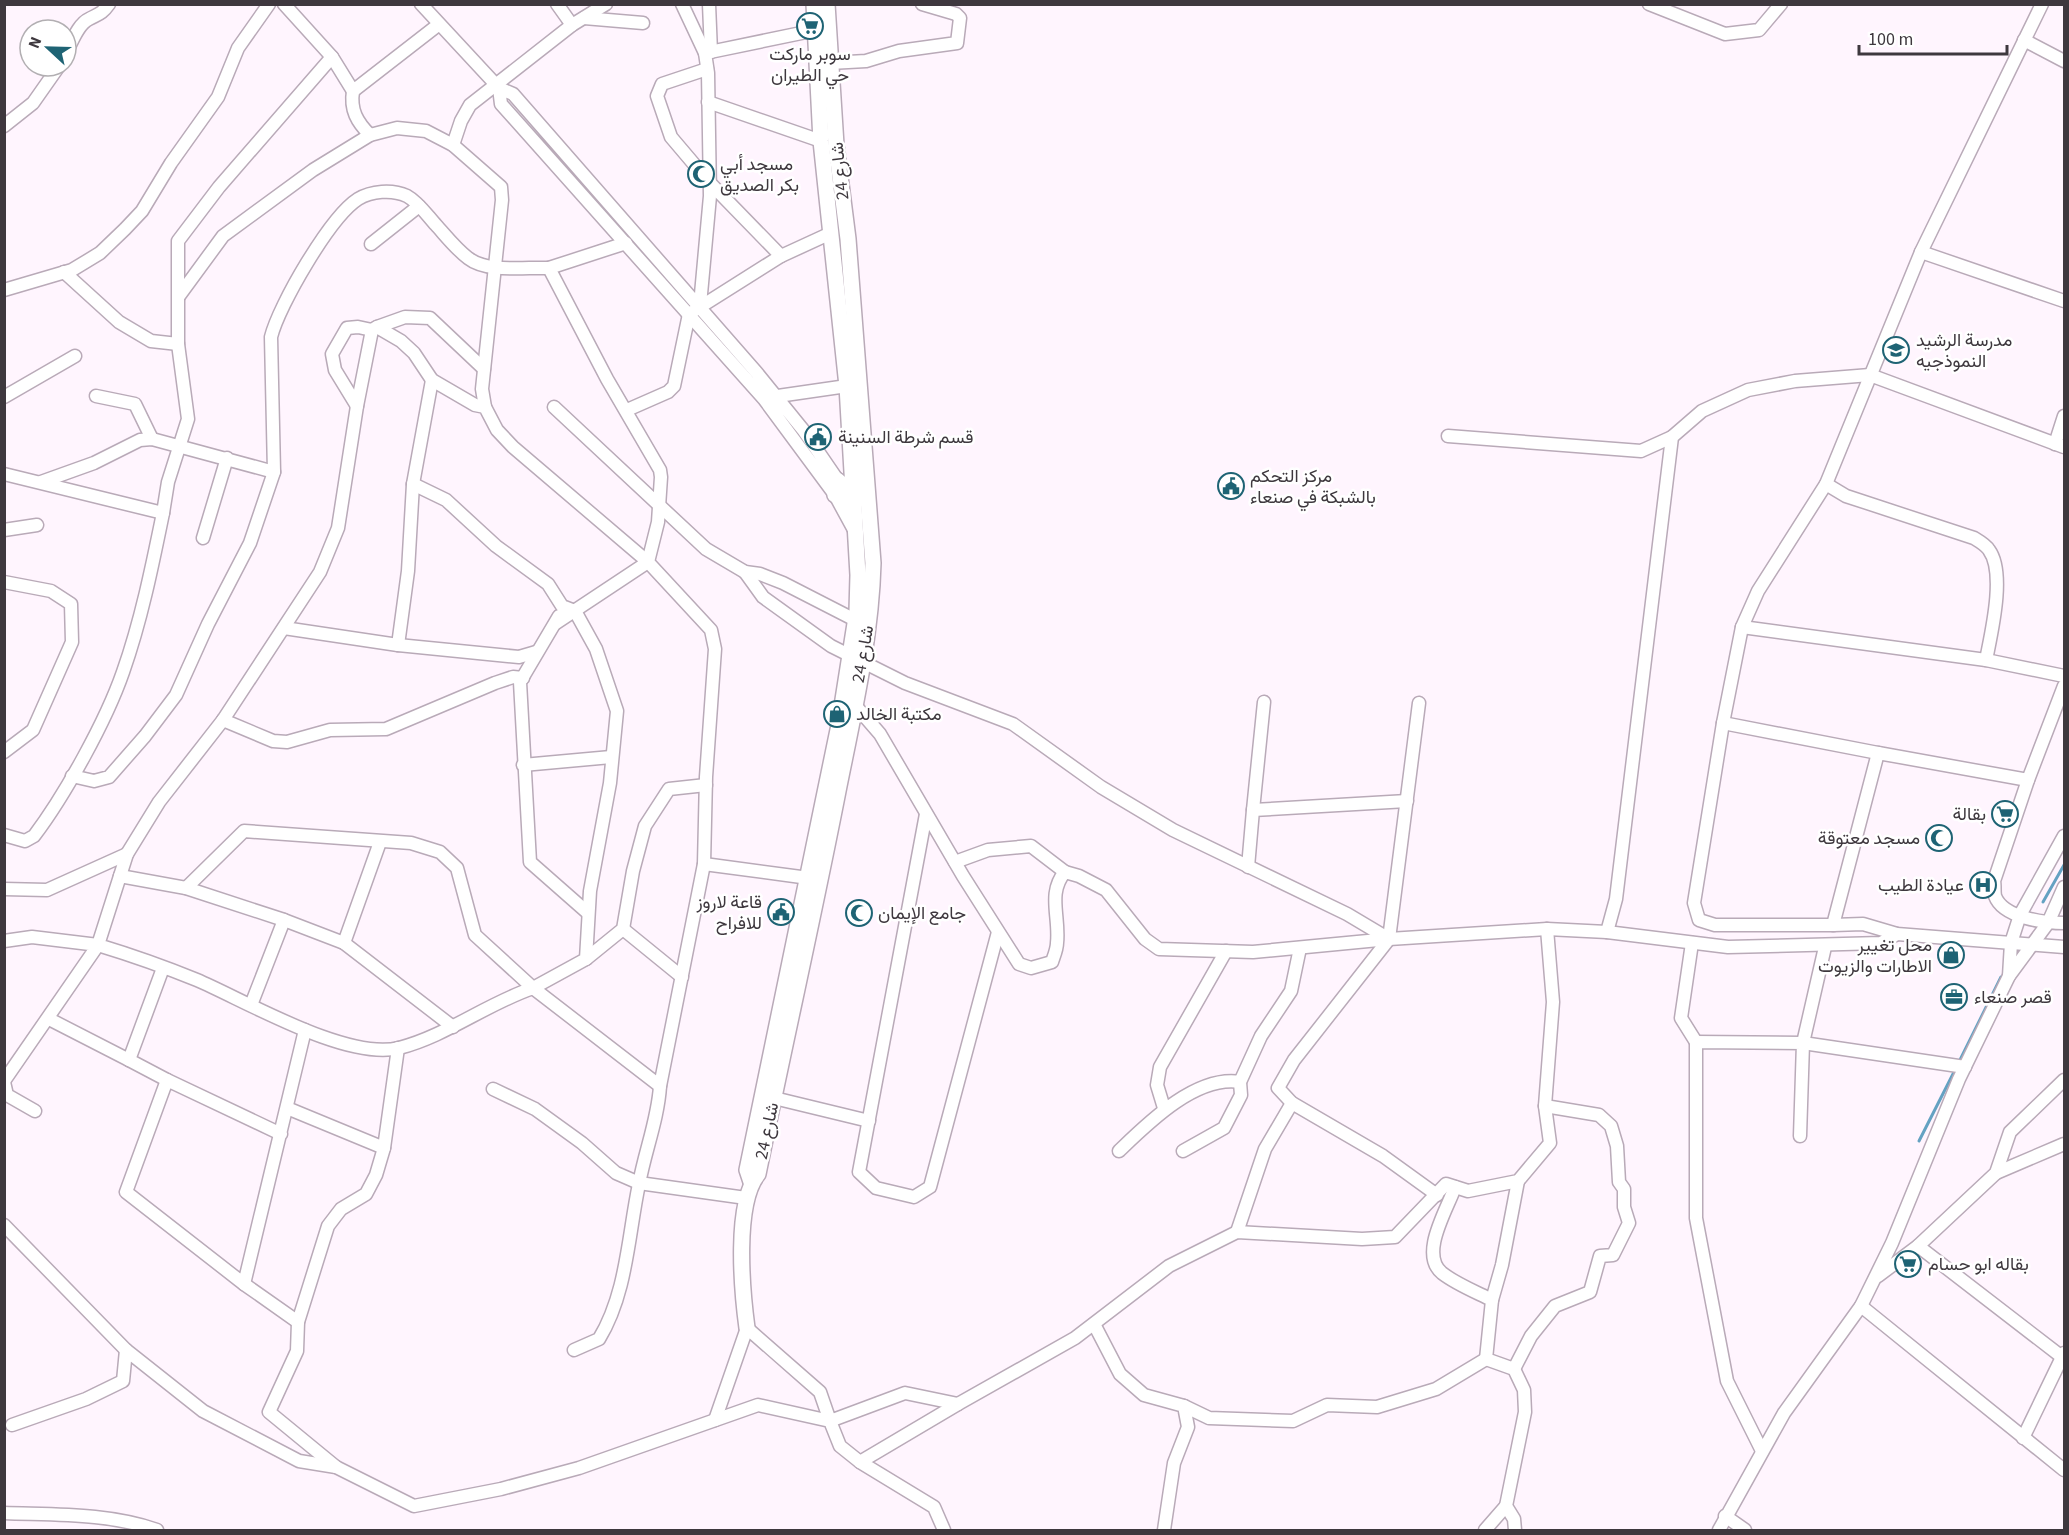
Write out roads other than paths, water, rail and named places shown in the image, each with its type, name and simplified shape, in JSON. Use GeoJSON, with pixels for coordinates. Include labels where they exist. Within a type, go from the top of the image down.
{"type":"FeatureCollection","features":[{"type":"Feature","properties":{"kind":"street"},"geometry":{"type":"LineString","coordinates":[[78,31],[88,19],[102,14],[109,4]]}},
{"type":"Feature","properties":{"kind":"street"},"geometry":{"type":"LineString","coordinates":[[4,290],[72,270],[100,252],[142,211],[171,163],[218,97],[238,48],[269,4]]}},
{"type":"Feature","properties":{"kind":"street"},"geometry":{"type":"LineString","coordinates":[[284,4],[332,57],[353,91],[351,104],[355,116],[370,135]]}},
{"type":"Feature","properties":{"kind":"street"},"geometry":{"type":"LineString","coordinates":[[421,4],[438,25],[498,86],[513,94],[700,305],[769,398]]}},
{"type":"Feature","properties":{"kind":"street"},"geometry":{"type":"LineString","coordinates":[[557,4],[572,25]]}},
{"type":"Feature","properties":{"kind":"street"},"geometry":{"type":"LineString","coordinates":[[453,145],[465,112],[572,25],[606,4]]}},
{"type":"Feature","properties":{"kind":"street"},"geometry":{"type":"LineString","coordinates":[[682,4],[708,52]]}},
{"type":"Feature","properties":{"kind":"street"},"geometry":{"type":"LineString","coordinates":[[700,305],[710,183],[707,69],[709,4]]}},
{"type":"Feature","properties":{"kind":"street","name":"شارع 24"},"geometry":{"type":"LineString","coordinates":[[814,4],[821,141],[847,386],[841,482],[853,503],[862,623]]}},
{"type":"Feature","properties":{"kind":"street","name":"شارع 24"},"geometry":{"type":"LineString","coordinates":[[751,1182],[758,1174],[774,1098],[873,563],[871,542],[841,482],[848,239],[836,145],[827,4]]}},
{"type":"Feature","properties":{"kind":"street"},"geometry":{"type":"LineString","coordinates":[[830,63],[866,61],[899,51],[957,43],[960,18],[956,14],[922,4]]}},
{"type":"Feature","properties":{"kind":"street"},"geometry":{"type":"LineString","coordinates":[[1649,4],[1665,8],[1725,34],[1759,30],[1781,4]]}},
{"type":"Feature","properties":{"kind":"street"},"geometry":{"type":"LineString","coordinates":[[2042,6],[1922,252],[1826,484],[1758,591],[1742,627],[1723,723],[1694,903],[1699,920],[1715,925],[1863,924],[1898,934],[2064,947]]}},
{"type":"Feature","properties":{"kind":"street"},"geometry":{"type":"LineString","coordinates":[[584,18],[643,23]]}},
{"type":"Feature","properties":{"kind":"street"},"geometry":{"type":"LineString","coordinates":[[353,91],[438,25]]}},
{"type":"Feature","properties":{"kind":"street"},"geometry":{"type":"LineString","coordinates":[[708,52],[816,30]]}},
{"type":"Feature","properties":{"kind":"street"},"geometry":{"type":"LineString","coordinates":[[2024,40],[2064,61]]}},
{"type":"Feature","properties":{"kind":"street"},"geometry":{"type":"LineString","coordinates":[[4,835],[25,841],[34,836],[72,776],[115,692],[127,662],[147,588],[179,445],[188,419],[178,344],[178,242],[219,187],[332,57]]}},
{"type":"Feature","properties":{"kind":"street"},"geometry":{"type":"LineString","coordinates":[[707,69],[662,84],[657,96],[671,137],[710,183],[781,256]]}},
{"type":"Feature","properties":{"kind":"street"},"geometry":{"type":"LineString","coordinates":[[4,126],[33,104],[51,78]]}},
{"type":"Feature","properties":{"kind":"street"},"geometry":{"type":"LineString","coordinates":[[498,86],[501,104],[689,314],[769,398],[841,482],[854,531]]}},
{"type":"Feature","properties":{"kind":"street"},"geometry":{"type":"LineString","coordinates":[[708,102],[821,141]]}},
{"type":"Feature","properties":{"kind":"street"},"geometry":{"type":"LineString","coordinates":[[179,296],[223,236],[313,170],[370,135],[397,128],[426,131],[453,145],[501,187],[502,200],[482,389],[485,407],[497,430],[513,447],[648,562],[711,630],[716,649],[706,785],[704,864],[660,1086],[659,1102],[639,1183],[619,1290],[611,1314],[599,1339],[574,1350]]}},
{"type":"Feature","properties":{"kind":"street"},"geometry":{"type":"LineString","coordinates":[[72,776],[94,781],[109,777],[176,695],[250,543],[274,472],[271,338],[279,311],[343,213],[367,194],[397,193],[412,199],[468,258],[494,266],[549,268],[626,243]]}},
{"type":"Feature","properties":{"kind":"street"},"geometry":{"type":"LineString","coordinates":[[371,244],[419,206]]}},
{"type":"Feature","properties":{"kind":"street"},"geometry":{"type":"LineString","coordinates":[[627,410],[668,392],[674,386],[689,314],[781,256],[831,233]]}},
{"type":"Feature","properties":{"kind":"street"},"geometry":{"type":"LineString","coordinates":[[1922,252],[2064,299]]}},
{"type":"Feature","properties":{"kind":"street"},"geometry":{"type":"LineString","coordinates":[[549,268],[662,477],[648,562],[556,623]]}},
{"type":"Feature","properties":{"kind":"street"},"geometry":{"type":"LineString","coordinates":[[64,272],[119,322],[151,340],[178,344]]}},
{"type":"Feature","properties":{"kind":"street"},"geometry":{"type":"LineString","coordinates":[[374,329],[405,317],[430,318],[484,369]]}},
{"type":"Feature","properties":{"kind":"street"},"geometry":{"type":"LineString","coordinates":[[357,406],[335,369],[332,354],[347,328],[358,327],[374,329],[401,340],[414,353],[432,380],[475,405],[485,407]]}},
{"type":"Feature","properties":{"kind":"street"},"geometry":{"type":"LineString","coordinates":[[35,1111],[7,1095],[4,1082],[98,945],[127,854],[159,802],[223,720],[320,572],[338,528],[357,406],[374,329]]}},
{"type":"Feature","properties":{"kind":"street"},"geometry":{"type":"LineString","coordinates":[[4,396],[75,356]]}},
{"type":"Feature","properties":{"kind":"street"},"geometry":{"type":"LineString","coordinates":[[1448,436],[1641,451],[1672,436],[1702,411],[1748,390],[1795,381],[1870,375],[2060,446],[2064,416]]}},
{"type":"Feature","properties":{"kind":"street"},"geometry":{"type":"LineString","coordinates":[[398,645],[408,571],[413,484],[432,380]]}},
{"type":"Feature","properties":{"kind":"street"},"geometry":{"type":"LineString","coordinates":[[769,398],[847,386]]}},
{"type":"Feature","properties":{"kind":"street"},"geometry":{"type":"LineString","coordinates":[[96,396],[135,404],[152,439]]}},
{"type":"Feature","properties":{"kind":"street"},"geometry":{"type":"LineString","coordinates":[[554,407],[658,507],[706,549],[745,572],[764,597],[806,630],[855,659],[905,684],[1013,724],[1101,787],[1173,830],[1347,914],[1389,939]]}},
{"type":"Feature","properties":{"kind":"street"},"geometry":{"type":"LineString","coordinates":[[1607,932],[1616,899],[1672,436]]}},
{"type":"Feature","properties":{"kind":"street"},"geometry":{"type":"LineString","coordinates":[[40,483],[94,463],[140,440],[152,439],[274,472]]}},
{"type":"Feature","properties":{"kind":"street"},"geometry":{"type":"LineString","coordinates":[[203,538],[227,458]]}},
{"type":"Feature","properties":{"kind":"street"},"geometry":{"type":"LineString","coordinates":[[4,474],[163,513]]}},
{"type":"Feature","properties":{"kind":"street"},"geometry":{"type":"LineString","coordinates":[[413,484],[446,500],[496,546],[548,584],[562,606],[575,611],[596,649],[617,711],[588,913],[586,959]]}},
{"type":"Feature","properties":{"kind":"street"},"geometry":{"type":"LineString","coordinates":[[1826,484],[1846,496],[1974,538],[1989,550],[1995,567],[1996,593],[1986,660]]}},
{"type":"Feature","properties":{"kind":"street"},"geometry":{"type":"LineString","coordinates":[[853,503],[866,526],[871,542]]}},
{"type":"Feature","properties":{"kind":"street"},"geometry":{"type":"LineString","coordinates":[[4,530],[37,525]]}},
{"type":"Feature","properties":{"kind":"street"},"geometry":{"type":"LineString","coordinates":[[745,572],[760,574],[783,583],[862,623]]}},
{"type":"Feature","properties":{"kind":"street"},"geometry":{"type":"LineString","coordinates":[[4,582],[51,591],[71,604],[72,642],[33,730],[5,752]]}},
{"type":"Feature","properties":{"kind":"street"},"geometry":{"type":"LineString","coordinates":[[562,606],[556,623],[536,652],[520,682],[530,862],[588,913]]}},
{"type":"Feature","properties":{"kind":"street"},"geometry":{"type":"LineString","coordinates":[[1742,627],[1986,660],[2064,676]]}},
{"type":"Feature","properties":{"kind":"street"},"geometry":{"type":"LineString","coordinates":[[284,628],[398,645],[519,657],[536,652]]}},
{"type":"Feature","properties":{"kind":"street"},"geometry":{"type":"LineString","coordinates":[[223,720],[273,741],[287,742],[330,730],[386,729],[495,683],[513,677],[523,678]]}},
{"type":"Feature","properties":{"kind":"street"},"geometry":{"type":"LineString","coordinates":[[2064,686],[2028,780],[1994,881],[1995,896],[2006,908],[2020,915],[2048,923],[2064,923]]}},
{"type":"Feature","properties":{"kind":"street"},"geometry":{"type":"LineString","coordinates":[[849,702],[880,734],[955,862],[1019,964],[1031,968],[1052,962],[1057,944],[1054,894],[1058,880],[1065,872]]}},
{"type":"Feature","properties":{"kind":"street"},"geometry":{"type":"LineString","coordinates":[[1248,867],[1264,702]]}},
{"type":"Feature","properties":{"kind":"street"},"geometry":{"type":"LineString","coordinates":[[1419,703],[1389,939],[1294,1060],[1278,1088],[1292,1103],[1383,1156],[1437,1195]]}},
{"type":"Feature","properties":{"kind":"street"},"geometry":{"type":"LineString","coordinates":[[1723,723],[2028,780]]}},
{"type":"Feature","properties":{"kind":"street"},"geometry":{"type":"LineString","coordinates":[[1833,925],[1878,753]]}},
{"type":"Feature","properties":{"kind":"street"},"geometry":{"type":"LineString","coordinates":[[523,765],[612,757]]}},
{"type":"Feature","properties":{"kind":"street"},"geometry":{"type":"LineString","coordinates":[[4,941],[32,937],[98,945],[163,968],[305,1030],[357,1046],[380,1050],[398,1048],[453,1027],[512,995],[533,988],[586,959],[624,929],[633,871],[645,826],[669,789],[706,785]]}},
{"type":"Feature","properties":{"kind":"street"},"geometry":{"type":"LineString","coordinates":[[1253,810],[1407,801]]}},
{"type":"Feature","properties":{"kind":"street"},"geometry":{"type":"LineString","coordinates":[[926,814],[859,1172],[876,1188],[914,1197],[930,1187],[998,932]]}},
{"type":"Feature","properties":{"kind":"street"},"geometry":{"type":"LineString","coordinates":[[186,888],[244,831],[411,843],[440,852],[457,868],[476,935],[533,988],[660,1086]]}},
{"type":"Feature","properties":{"kind":"street"},"geometry":{"type":"LineString","coordinates":[[2009,976],[2011,943],[2020,915],[2064,836]]}},
{"type":"Feature","properties":{"kind":"street"},"geometry":{"type":"LineString","coordinates":[[345,943],[380,842]]}},
{"type":"Feature","properties":{"kind":"street"},"geometry":{"type":"LineString","coordinates":[[955,862],[988,850],[1031,846],[1065,872],[1079,876],[1106,890],[1145,939],[1159,949],[1253,952],[1389,939],[1547,929],[1607,932],[1728,947],[1881,943],[1898,934]]}},
{"type":"Feature","properties":{"kind":"street"},"geometry":{"type":"LineString","coordinates":[[4,889],[48,890],[127,854]]}},
{"type":"Feature","properties":{"kind":"street"},"geometry":{"type":"LineString","coordinates":[[704,864],[814,879]]}},
{"type":"Feature","properties":{"kind":"street"},"geometry":{"type":"LineString","coordinates":[[120,876],[186,888],[345,943],[453,1027]]}},
{"type":"Feature","properties":{"kind":"street","name":"شارع 24"},"geometry":{"type":"LineString","coordinates":[[751,1182],[747,1170],[814,879]]}},
{"type":"Feature","properties":{"kind":"street"},"geometry":{"type":"LineString","coordinates":[[1719,1530],[1784,1413],[1860,1306],[1892,1243],[1965,1067],[2009,976],[2048,923],[2064,886]]}},
{"type":"Feature","properties":{"kind":"street"},"geometry":{"type":"LineString","coordinates":[[251,1005],[284,920]]}},
{"type":"Feature","properties":{"kind":"street"},"geometry":{"type":"LineString","coordinates":[[624,929],[682,977]]}},
{"type":"Feature","properties":{"kind":"street"},"geometry":{"type":"LineString","coordinates":[[1486,1359],[1492,1300],[1502,1265],[1518,1181],[1550,1143],[1545,1106],[1553,1002],[1547,929]]}},
{"type":"Feature","properties":{"kind":"street"},"geometry":{"type":"LineString","coordinates":[[1692,943],[1681,1018],[1696,1042],[1696,1218],[1726,1381],[1762,1451]]}},
{"type":"Feature","properties":{"kind":"street"},"geometry":{"type":"LineString","coordinates":[[1800,1136],[1803,1042],[1825,946]]}},
{"type":"Feature","properties":{"kind":"street"},"geometry":{"type":"LineString","coordinates":[[1183,1151],[1224,1128],[1241,1095],[1240,1082],[1261,1036],[1291,991],[1300,948]]}},
{"type":"Feature","properties":{"kind":"street"},"geometry":{"type":"LineString","coordinates":[[1164,1108],[1157,1085],[1161,1067],[1227,951]]}},
{"type":"Feature","properties":{"kind":"street"},"geometry":{"type":"LineString","coordinates":[[129,1060],[163,968]]}},
{"type":"Feature","properties":{"kind":"street"},"geometry":{"type":"LineString","coordinates":[[49,1018],[167,1080],[281,1134]]}},
{"type":"Feature","properties":{"kind":"street"},"geometry":{"type":"LineString","coordinates":[[244,1284],[305,1030]]}},
{"type":"Feature","properties":{"kind":"street"},"geometry":{"type":"LineString","coordinates":[[1696,1042],[1803,1042],[1965,1067]]}},
{"type":"Feature","properties":{"kind":"street"},"geometry":{"type":"LineString","coordinates":[[398,1048],[384,1148],[366,1194],[341,1209],[328,1226],[298,1322],[297,1351],[269,1412],[336,1467],[414,1506],[501,1490],[579,1468],[758,1405],[830,1421],[905,1393],[958,1404]]}},
{"type":"Feature","properties":{"kind":"street"},"geometry":{"type":"LineString","coordinates":[[167,1080],[126,1192],[244,1284],[298,1322]]}},
{"type":"Feature","properties":{"kind":"street"},"geometry":{"type":"LineString","coordinates":[[1996,1173],[2010,1132],[2064,1080]]}},
{"type":"Feature","properties":{"kind":"street"},"geometry":{"type":"LineString","coordinates":[[1119,1151],[1164,1108],[1202,1089],[1233,1081],[1240,1082]]}},
{"type":"Feature","properties":{"kind":"street"},"geometry":{"type":"LineString","coordinates":[[493,1089],[535,1109],[574,1136],[616,1173],[639,1183],[746,1198]]}},
{"type":"Feature","properties":{"kind":"street"},"geometry":{"type":"LineString","coordinates":[[774,1098],[869,1121]]}},
{"type":"Feature","properties":{"kind":"street"},"geometry":{"type":"LineString","coordinates":[[1237,1232],[1265,1149],[1292,1103]]}},
{"type":"Feature","properties":{"kind":"street"},"geometry":{"type":"LineString","coordinates":[[1514,1369],[1531,1336],[1555,1306],[1569,1303],[1590,1292],[1600,1256],[1613,1255],[1629,1223],[1624,1207],[1624,1189],[1619,1182],[1617,1146],[1611,1126],[1599,1114],[1585,1110],[1545,1106]]}},
{"type":"Feature","properties":{"kind":"street"},"geometry":{"type":"LineString","coordinates":[[287,1108],[384,1148]]}},
{"type":"Feature","properties":{"kind":"street"},"geometry":{"type":"LineString","coordinates":[[1874,1279],[1918,1246],[1996,1173],[2064,1144]]}},
{"type":"Feature","properties":{"kind":"street"},"geometry":{"type":"LineString","coordinates":[[860,1462],[1075,1338],[1169,1266],[1237,1232],[1362,1239],[1395,1237],[1446,1184],[1468,1191],[1518,1181]]}},
{"type":"Feature","properties":{"kind":"street"},"geometry":{"type":"LineString","coordinates":[[715,1420],[747,1328],[742,1292],[746,1198],[751,1182]]}},
{"type":"Feature","properties":{"kind":"street"},"geometry":{"type":"LineString","coordinates":[[1455,1187],[1432,1248],[1432,1260],[1442,1273],[1492,1300]]}},
{"type":"Feature","properties":{"kind":"street"},"geometry":{"type":"LineString","coordinates":[[4,1225],[126,1350],[203,1411],[299,1461],[336,1467]]}},
{"type":"Feature","properties":{"kind":"street"},"geometry":{"type":"LineString","coordinates":[[1918,1246],[2063,1355],[2023,1438]]}},
{"type":"Feature","properties":{"kind":"street"},"geometry":{"type":"LineString","coordinates":[[1860,1306],[2064,1470]]}},
{"type":"Feature","properties":{"kind":"street"},"geometry":{"type":"LineString","coordinates":[[1094,1324],[1120,1374],[1144,1395],[1184,1406],[1209,1418],[1293,1421],[1327,1405],[1377,1407],[1436,1389],[1486,1359]]}},
{"type":"Feature","properties":{"kind":"street"},"geometry":{"type":"LineString","coordinates":[[747,1328],[820,1392],[840,1446],[860,1462],[934,1507],[944,1530]]}},
{"type":"Feature","properties":{"kind":"street"},"geometry":{"type":"LineString","coordinates":[[12,1425],[86,1399],[123,1381],[126,1350]]}},
{"type":"Feature","properties":{"kind":"street"},"geometry":{"type":"LineString","coordinates":[[1485,1530],[1506,1506],[1525,1412],[1524,1390],[1514,1369],[1486,1359]]}},
{"type":"Feature","properties":{"kind":"street"},"geometry":{"type":"LineString","coordinates":[[1164,1530],[1174,1463],[1188,1427],[1184,1406]]}},
{"type":"Feature","properties":{"kind":"street"},"geometry":{"type":"LineString","coordinates":[[1506,1506],[1514,1519],[1515,1530]]}},
{"type":"Feature","properties":{"kind":"street"},"geometry":{"type":"LineString","coordinates":[[4,1513],[97,1517],[130,1521],[157,1530]]}},
{"type":"Feature","properties":{"kind":"street"},"geometry":{"type":"LineString","coordinates":[[1725,1516],[1745,1530]]}},
{"type":"Feature","properties":{"kind":"waterway"},"geometry":{"type":"LineString","coordinates":[[2043,902],[2064,865]]}},
{"type":"Feature","properties":{"kind":"waterway"},"geometry":{"type":"LineString","coordinates":[[1959,1062],[2001,977]]}},
{"type":"Feature","properties":{"kind":"waterway"},"geometry":{"type":"LineString","coordinates":[[1919,1141],[1955,1070]]}},
{"type":"Feature","properties":{"kind":"place","name":"سوبر ماركت حي الطيران"},"geometry":{"type":"Point","coordinates":[810,26]}},
{"type":"Feature","properties":{"kind":"place","name":"مسجد أبي بكر الصديق"},"geometry":{"type":"Point","coordinates":[701,174]}},
{"type":"Feature","properties":{"kind":"place","name":"مدرسة الرشيد النموذجيه"},"geometry":{"type":"Point","coordinates":[1896,350]}},
{"type":"Feature","properties":{"kind":"place","name":"قسم شرطة السنينة"},"geometry":{"type":"Point","coordinates":[818,437]}},
{"type":"Feature","properties":{"kind":"place","name":"مركز التحكم بالشبكة في صنعاء"},"geometry":{"type":"Point","coordinates":[1231,486]}},
{"type":"Feature","properties":{"kind":"place","name":"مكتبة الخالد"},"geometry":{"type":"Point","coordinates":[837,714]}},
{"type":"Feature","properties":{"kind":"place","name":"بقالة"},"geometry":{"type":"Point","coordinates":[2005,814]}},
{"type":"Feature","properties":{"kind":"place","name":"مسجد معتوقة"},"geometry":{"type":"Point","coordinates":[1939,838]}},
{"type":"Feature","properties":{"kind":"place","name":"عيادة الطيب"},"geometry":{"type":"Point","coordinates":[1983,885]}},
{"type":"Feature","properties":{"kind":"place","name":"قاعة لاروز للافراح"},"geometry":{"type":"Point","coordinates":[781,912]}},
{"type":"Feature","properties":{"kind":"place","name":"جامع الإيمان"},"geometry":{"type":"Point","coordinates":[859,913]}},
{"type":"Feature","properties":{"kind":"place","name":"محل تغيير الاطارات والزيوت"},"geometry":{"type":"Point","coordinates":[1951,955]}},
{"type":"Feature","properties":{"kind":"place","name":"قصر صنعاء"},"geometry":{"type":"Point","coordinates":[1954,997]}},
{"type":"Feature","properties":{"kind":"place","name":"بقاله ابو حسام"},"geometry":{"type":"Point","coordinates":[1908,1264]}}]}
